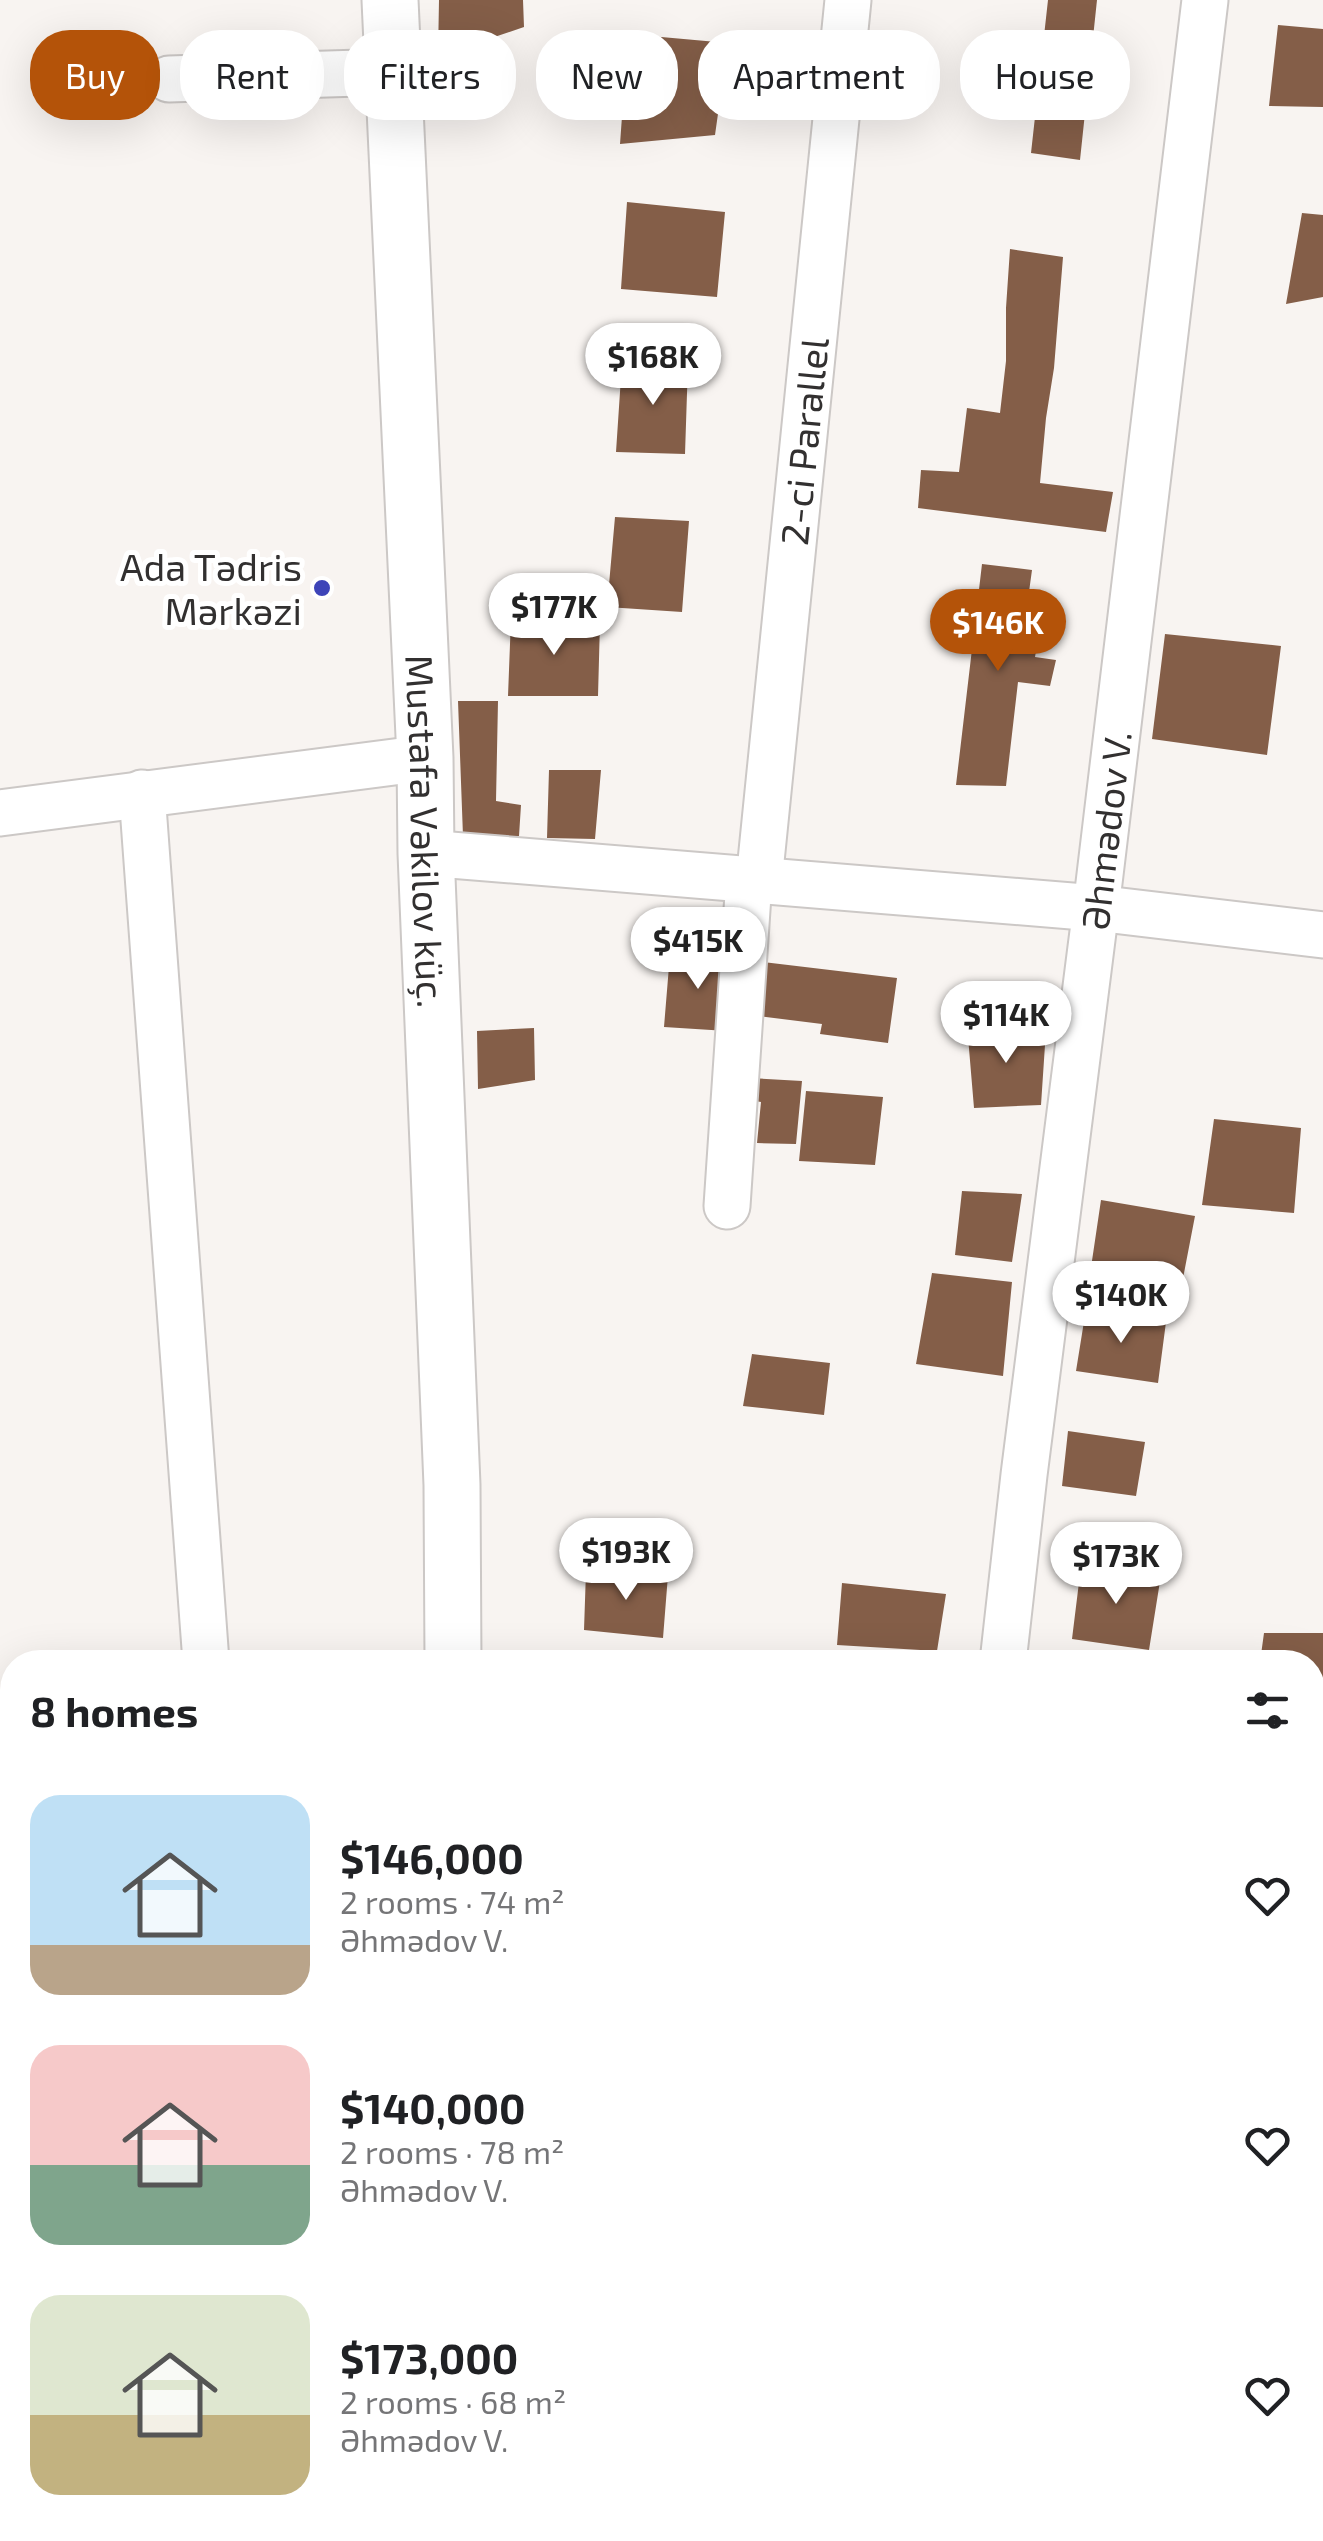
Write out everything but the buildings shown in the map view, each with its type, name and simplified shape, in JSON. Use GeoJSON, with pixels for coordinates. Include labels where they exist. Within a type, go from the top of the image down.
{"type":"FeatureCollection","features":[{"type":"Feature","properties":{"kind":"street","name":"Mustafa Vəkilov küç."},"geometry":{"type":"LineString","coordinates":[[390,0],[391,30]]}},
{"type":"Feature","properties":{"kind":"street","name":"2-ci Parallel"},"geometry":{"type":"LineString","coordinates":[[727,1206],[754,881],[848,0]]}},
{"type":"Feature","properties":{"kind":"street","name":"Əhmədov V."},"geometry":{"type":"LineString","coordinates":[[1003,1650],[1205,0]]}},
{"type":"Feature","properties":{"kind":"street"},"geometry":{"type":"LineString","coordinates":[[169,79],[344,74]]}},
{"type":"Feature","properties":{"kind":"street","name":"Mustafa Vəkilov küç."},"geometry":{"type":"LineString","coordinates":[[395,120],[452,1486],[453,1650]]}},
{"type":"Feature","properties":{"kind":"street"},"geometry":{"type":"LineString","coordinates":[[0,813],[424,758]]}},
{"type":"Feature","properties":{"kind":"street"},"geometry":{"type":"LineString","coordinates":[[142,793],[205,1650]]}},
{"type":"Feature","properties":{"kind":"street"},"geometry":{"type":"LineString","coordinates":[[426,853],[1096,908],[1323,934]]}},
{"type":"Feature","properties":{"kind":"place","name":"Ada Tədris Mərkəzi"},"geometry":{"type":"Point","coordinates":[322,588]}}]}
